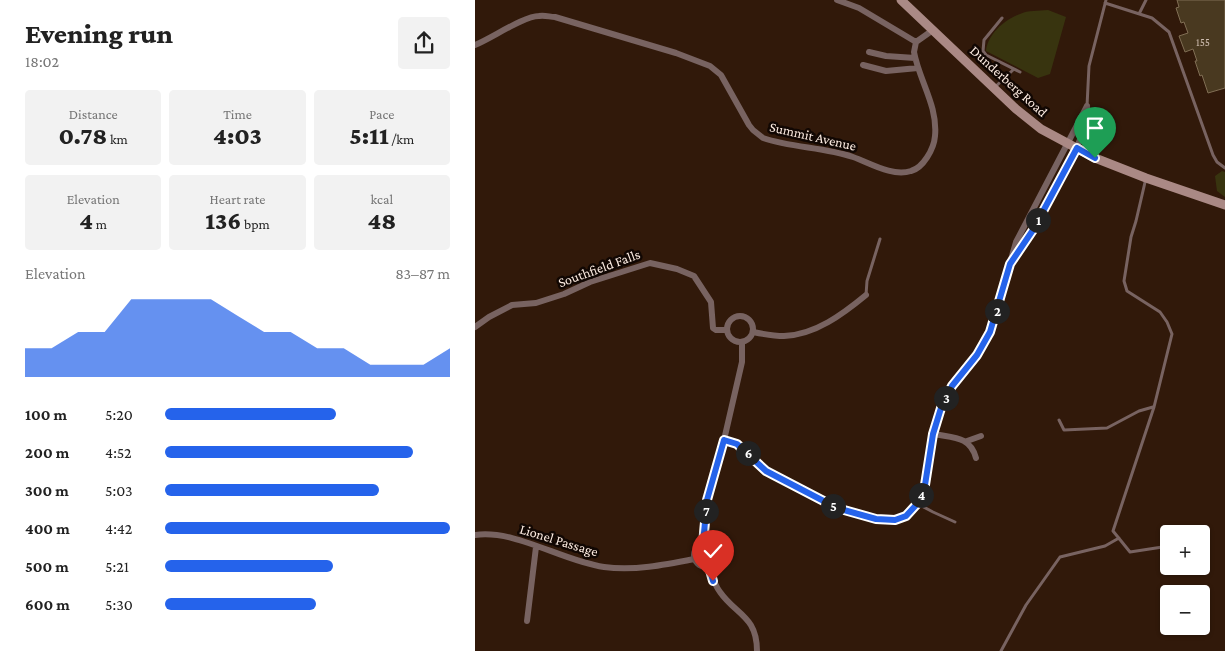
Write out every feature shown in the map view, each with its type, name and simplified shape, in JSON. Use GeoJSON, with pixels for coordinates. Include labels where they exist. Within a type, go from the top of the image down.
{"type":"FeatureCollection","features":[{"type":"Feature","properties":{"kind":"street"},"geometry":{"type":"LineString","coordinates":[[837,0],[859,8],[916,42],[933,30]]}},
{"type":"Feature","properties":{"kind":"street","name":"Dunderberg Road"},"geometry":{"type":"LineString","coordinates":[[901,0],[1016,110],[1041,129],[1095,158],[1145,178],[1225,205]]}},
{"type":"Feature","properties":{"kind":"street","name":"Summit Avenue"},"geometry":{"type":"LineString","coordinates":[[475,45],[531,18],[539,16],[555,17],[676,53],[709,66],[721,75],[749,125],[763,138],[844,154],[897,172],[909,172],[919,168],[934,143],[936,134],[934,116],[915,58],[916,42]]}},
{"type":"Feature","properties":{"kind":"street"},"geometry":{"type":"LineString","coordinates":[[869,52],[887,56],[915,58]]}},
{"type":"Feature","properties":{"kind":"street"},"geometry":{"type":"LineString","coordinates":[[863,65],[886,71],[918,68]]}},
{"type":"Feature","properties":{"kind":"street"},"geometry":{"type":"LineString","coordinates":[[724,440],[737,444],[766,471],[837,508],[876,519],[895,520],[906,516],[917,504],[925,485],[933,434],[941,408],[952,386],[977,355],[990,332],[1016,242],[1044,187],[1085,130],[1088,116],[1087,106]]}},
{"type":"Feature","properties":{"kind":"street"},"geometry":{"type":"LineString","coordinates":[[1010,264],[1032,231],[1053,193],[1073,146]]}},
{"type":"Feature","properties":{"kind":"street"},"geometry":{"type":"LineString","coordinates":[[1044,187],[1053,193]]}},
{"type":"Feature","properties":{"kind":"street"},"geometry":{"type":"LineString","coordinates":[[1024,226],[1032,231]]}},
{"type":"Feature","properties":{"kind":"street","name":"Southfield Falls"},"geometry":{"type":"LineString","coordinates":[[475,328],[489,317],[512,306],[536,303],[650,262],[677,269],[694,276],[711,302],[713,328],[716,330],[727,330]]}},
{"type":"Feature","properties":{"kind":"street"},"geometry":{"type":"LineString","coordinates":[[753,332],[783,336],[804,332],[827,322],[866,295]]}},
{"type":"Feature","properties":{"kind":"street"},"geometry":{"type":"LineString","coordinates":[[741,316],[751,322],[753,332],[749,339],[742,342],[732,339],[727,330],[731,320],[741,316]]}},
{"type":"Feature","properties":{"kind":"street"},"geometry":{"type":"LineString","coordinates":[[703,544],[707,500],[724,440],[742,362],[742,342]]}},
{"type":"Feature","properties":{"kind":"street"},"geometry":{"type":"LineString","coordinates":[[933,434],[967,441],[981,436]]}},
{"type":"Feature","properties":{"kind":"street"},"geometry":{"type":"LineString","coordinates":[[967,441],[974,450],[976,458]]}},
{"type":"Feature","properties":{"kind":"street","name":"Lionel Passage"},"geometry":{"type":"LineString","coordinates":[[475,535],[500,535],[573,560],[603,567],[626,569],[660,566],[694,559]]}},
{"type":"Feature","properties":{"kind":"street"},"geometry":{"type":"LineString","coordinates":[[703,544],[712,545],[717,552],[716,561],[709,567],[700,566],[694,559],[695,549],[703,544]]}},
{"type":"Feature","properties":{"kind":"street"},"geometry":{"type":"LineString","coordinates":[[527,621],[536,547]]}},
{"type":"Feature","properties":{"kind":"street"},"geometry":{"type":"LineString","coordinates":[[709,567],[713,581],[721,594],[741,612],[752,627],[757,642],[757,651]]}},
{"type":"Feature","properties":{"kind":"lane"},"geometry":{"type":"LineString","coordinates":[[1139,14],[1146,0]]}},
{"type":"Feature","properties":{"kind":"lane"},"geometry":{"type":"LineString","coordinates":[[1087,106],[1089,66],[1105,2],[1151,18],[1169,32],[1213,155],[1217,162],[1225,168]]}},
{"type":"Feature","properties":{"kind":"lane"},"geometry":{"type":"LineString","coordinates":[[1002,18],[984,40],[983,51],[986,55],[1020,72]]}},
{"type":"Feature","properties":{"kind":"lane"},"geometry":{"type":"LineString","coordinates":[[994,89],[1013,69]]}},
{"type":"Feature","properties":{"kind":"lane"},"geometry":{"type":"LineString","coordinates":[[1145,178],[1131,237],[1124,281],[1127,290],[1160,312],[1172,334],[1154,407],[1113,531],[1130,552],[1160,547]]}},
{"type":"Feature","properties":{"kind":"lane"},"geometry":{"type":"LineString","coordinates":[[866,295],[867,281],[880,239]]}},
{"type":"Feature","properties":{"kind":"lane"},"geometry":{"type":"LineString","coordinates":[[1059,420],[1064,430],[1107,428],[1139,411],[1154,407]]}},
{"type":"Feature","properties":{"kind":"lane"},"geometry":{"type":"LineString","coordinates":[[917,504],[955,522]]}},
{"type":"Feature","properties":{"kind":"lane"},"geometry":{"type":"LineString","coordinates":[[1001,651],[1026,605],[1060,557],[1105,546],[1119,538]]}},
{"type":"Feature","properties":{"kind":"shaded area"},"geometry":{"type":"Polygon","coordinates":[[[1048,10],[1066,17],[1050,74],[1038,78],[986,51],[993,33],[1008,20],[1026,12],[1048,10]]]}},
{"type":"Feature","properties":{"kind":"shaded area"},"geometry":{"type":"Polygon","coordinates":[[[1222,171],[1225,172],[1225,197],[1217,191],[1215,176],[1222,171]]]}},
{"type":"Feature","properties":{"kind":"building"},"geometry":{"type":"Polygon","coordinates":[[[1177,0],[1225,0],[1225,88],[1208,93],[1202,75],[1200,76],[1193,49],[1185,52],[1179,36],[1188,33],[1184,22],[1181,23],[1176,8],[1179,7],[1177,0]]]}},
{"type":"Feature","properties":{"kind":"route"},"geometry":{"type":"LineString","coordinates":[[713,581],[709,567],[716,561],[717,552],[712,545],[708,543],[703,544],[707,500],[724,440],[737,444],[766,471],[837,508],[876,519],[895,520],[906,516],[917,504],[925,485],[933,434],[941,408],[952,386],[977,355],[990,332],[1010,264],[1033,230],[1077,148],[1095,158]]}}]}
